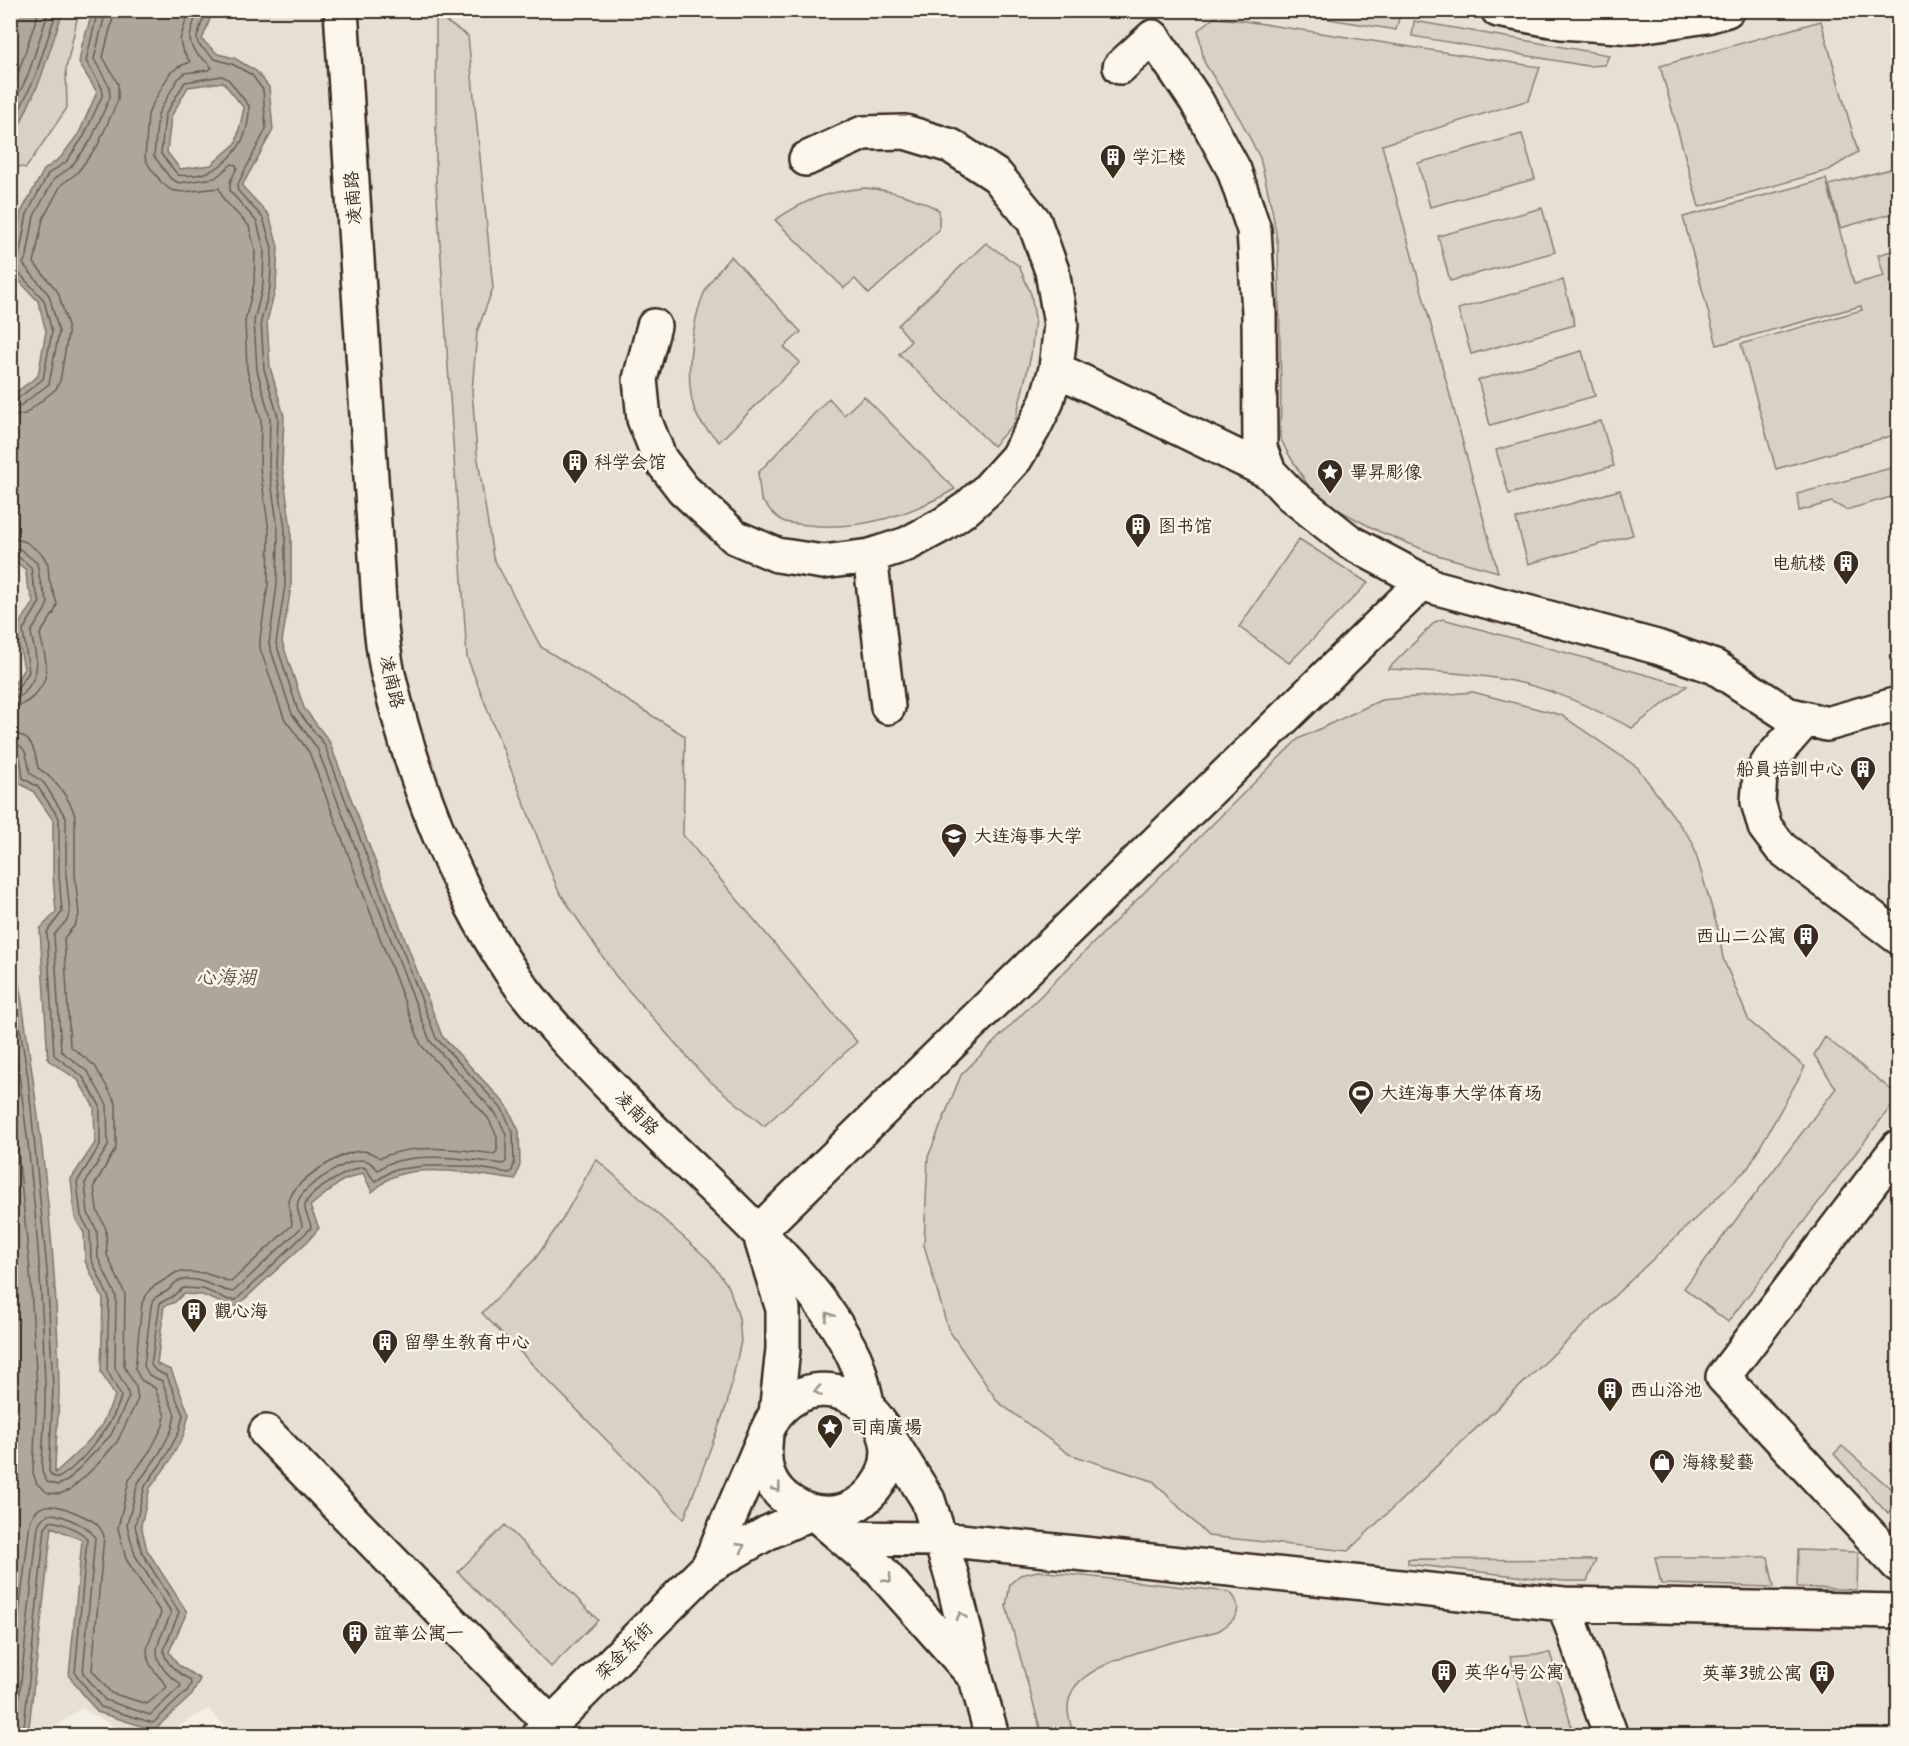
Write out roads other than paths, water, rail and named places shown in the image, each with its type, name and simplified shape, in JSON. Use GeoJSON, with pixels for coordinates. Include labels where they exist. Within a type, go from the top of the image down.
{"type":"FeatureCollection","features":[{"type":"Feature","properties":{"kind":"street","name":"凌南路"},"geometry":{"type":"LineString","coordinates":[[341,10],[380,618],[388,673],[409,746],[451,862],[478,918],[510,971],[556,1029],[613,1090],[758,1232],[817,1295],[855,1358],[874,1415]]}},
{"type":"Feature","properties":{"kind":"street"},"geometry":{"type":"LineString","coordinates":[[1498,10],[1562,22],[1633,27],[1707,16],[1727,10]]}},
{"type":"Feature","properties":{"kind":"street"},"geometry":{"type":"LineString","coordinates":[[1120,67],[1153,38],[1197,102],[1234,170],[1254,230],[1259,312],[1260,448],[1269,472]]}},
{"type":"Feature","properties":{"kind":"street"},"geometry":{"type":"LineString","coordinates":[[654,326],[640,379],[644,419],[660,459],[683,489],[735,537],[777,555],[823,562],[870,556],[907,544],[944,524],[987,490],[1016,458],[1033,429],[1046,403],[1056,369],[1061,324],[1052,271],[1034,221],[997,176],[951,146],[904,132],[863,133],[806,159]]}},
{"type":"Feature","properties":{"kind":"street"},"geometry":{"type":"LineString","coordinates":[[1056,369],[1269,472],[1290,494],[1350,542],[1434,587],[1657,647],[1715,668],[1787,714],[1806,719],[1827,724],[1899,704]]}},
{"type":"Feature","properties":{"kind":"street"},"geometry":{"type":"LineString","coordinates":[[870,556],[888,707]]}},
{"type":"Feature","properties":{"kind":"street"},"geometry":{"type":"LineString","coordinates":[[874,1415],[887,1442],[886,1462],[880,1481],[868,1496],[852,1508],[834,1513],[813,1512],[795,1505],[779,1492],[768,1474],[764,1454],[783,1349],[783,1309],[758,1232],[1424,581]]}},
{"type":"Feature","properties":{"kind":"street"},"geometry":{"type":"LineString","coordinates":[[1806,719],[1770,760],[1760,776],[1758,802],[1766,827],[1782,848],[1899,937]]}},
{"type":"Feature","properties":{"kind":"street"},"geometry":{"type":"LineString","coordinates":[[1899,1148],[1723,1377],[1899,1565]]}},
{"type":"Feature","properties":{"kind":"street"},"geometry":{"type":"LineString","coordinates":[[708,1567],[771,1424],[791,1400],[810,1392],[831,1390],[851,1395],[874,1415],[928,1500],[941,1539],[992,1736]]}},
{"type":"Feature","properties":{"kind":"street"},"geometry":{"type":"LineString","coordinates":[[266,1432],[545,1730]]}},
{"type":"Feature","properties":{"kind":"street"},"geometry":{"type":"LineString","coordinates":[[813,1512],[879,1569],[976,1678]]}},
{"type":"Feature","properties":{"kind":"street"},"geometry":{"type":"LineString","coordinates":[[708,1567],[767,1533],[813,1512]]}},
{"type":"Feature","properties":{"kind":"street"},"geometry":{"type":"LineString","coordinates":[[844,1539],[941,1539],[1564,1604],[1899,1611]]}},
{"type":"Feature","properties":{"kind":"street","name":"栾金东街"},"geometry":{"type":"LineString","coordinates":[[545,1730],[708,1567]]}},
{"type":"Feature","properties":{"kind":"street"},"geometry":{"type":"LineString","coordinates":[[1564,1604],[1611,1736]]}},
{"type":"Feature","properties":{"kind":"water"},"geometry":{"type":"Polygon","coordinates":[[[11,10],[63,11],[40,80],[11,148],[11,10]]]}},
{"type":"Feature","properties":{"kind":"water","name":"心海湖"},"geometry":{"type":"Polygon","coordinates":[[[93,11],[213,11],[202,40],[218,54],[234,58],[256,71],[269,87],[273,130],[242,186],[269,215],[278,247],[276,287],[267,321],[270,367],[284,416],[282,465],[291,529],[291,586],[282,642],[304,708],[329,741],[442,1036],[507,1106],[519,1131],[520,1165],[515,1180],[471,1173],[423,1171],[392,1177],[372,1192],[363,1173],[342,1181],[310,1206],[319,1228],[307,1242],[237,1306],[229,1306],[202,1295],[183,1294],[175,1302],[164,1306],[157,1364],[171,1370],[189,1414],[184,1434],[170,1461],[150,1488],[141,1525],[147,1550],[187,1612],[169,1652],[178,1665],[200,1679],[192,1695],[154,1730],[97,1712],[69,1676],[82,1540],[52,1527],[28,1735],[11,1736],[11,928],[36,1099],[54,1272],[59,1387],[55,1473],[100,1428],[115,1396],[101,1372],[103,1299],[85,1261],[84,1233],[75,1218],[71,1179],[95,1143],[94,1107],[78,1080],[48,1060],[40,929],[56,912],[53,876],[53,820],[33,791],[17,782],[11,738],[11,689],[24,669],[16,628],[34,603],[27,584],[26,570],[11,558],[11,396],[38,376],[46,331],[38,301],[11,270],[21,212],[44,170],[61,157],[79,133],[97,92],[79,63],[93,11]],[[223,82],[188,87],[171,117],[167,152],[180,169],[211,165],[236,143],[244,108],[223,82]]]}},
{"type":"Feature","properties":{"kind":"place","name":"学汇楼"},"geometry":{"type":"Point","coordinates":[1113,180]}},
{"type":"Feature","properties":{"kind":"place","name":"科学会馆"},"geometry":{"type":"Point","coordinates":[575,485]}},
{"type":"Feature","properties":{"kind":"place","name":"畢昇彫像"},"geometry":{"type":"Point","coordinates":[1330,495]}},
{"type":"Feature","properties":{"kind":"place","name":"图书馆"},"geometry":{"type":"Point","coordinates":[1138,549]}},
{"type":"Feature","properties":{"kind":"place","name":"电航楼"},"geometry":{"type":"Point","coordinates":[1846,586]}},
{"type":"Feature","properties":{"kind":"place","name":"船員培訓中心"},"geometry":{"type":"Point","coordinates":[1863,792]}},
{"type":"Feature","properties":{"kind":"place","name":"大连海事大学"},"geometry":{"type":"Point","coordinates":[954,859]}},
{"type":"Feature","properties":{"kind":"place","name":"西山二公寓"},"geometry":{"type":"Point","coordinates":[1806,959]}},
{"type":"Feature","properties":{"kind":"place","name":"大连海事大学体育场"},"geometry":{"type":"Point","coordinates":[1361,1116]}},
{"type":"Feature","properties":{"kind":"place","name":"觀心海"},"geometry":{"type":"Point","coordinates":[194,1334]}},
{"type":"Feature","properties":{"kind":"place","name":"留學生教育中心"},"geometry":{"type":"Point","coordinates":[385,1365]}},
{"type":"Feature","properties":{"kind":"place","name":"西山浴池"},"geometry":{"type":"Point","coordinates":[1610,1413]}},
{"type":"Feature","properties":{"kind":"place","name":"司南廣場"},"geometry":{"type":"Point","coordinates":[830,1450]}},
{"type":"Feature","properties":{"kind":"place","name":"海緣髮藝"},"geometry":{"type":"Point","coordinates":[1662,1485]}},
{"type":"Feature","properties":{"kind":"place","name":"誼華公寓一"},"geometry":{"type":"Point","coordinates":[355,1656]}},
{"type":"Feature","properties":{"kind":"place","name":"英华4号公寓"},"geometry":{"type":"Point","coordinates":[1444,1695]}},
{"type":"Feature","properties":{"kind":"place","name":"英華3號公寓"},"geometry":{"type":"Point","coordinates":[1822,1696]}}]}
